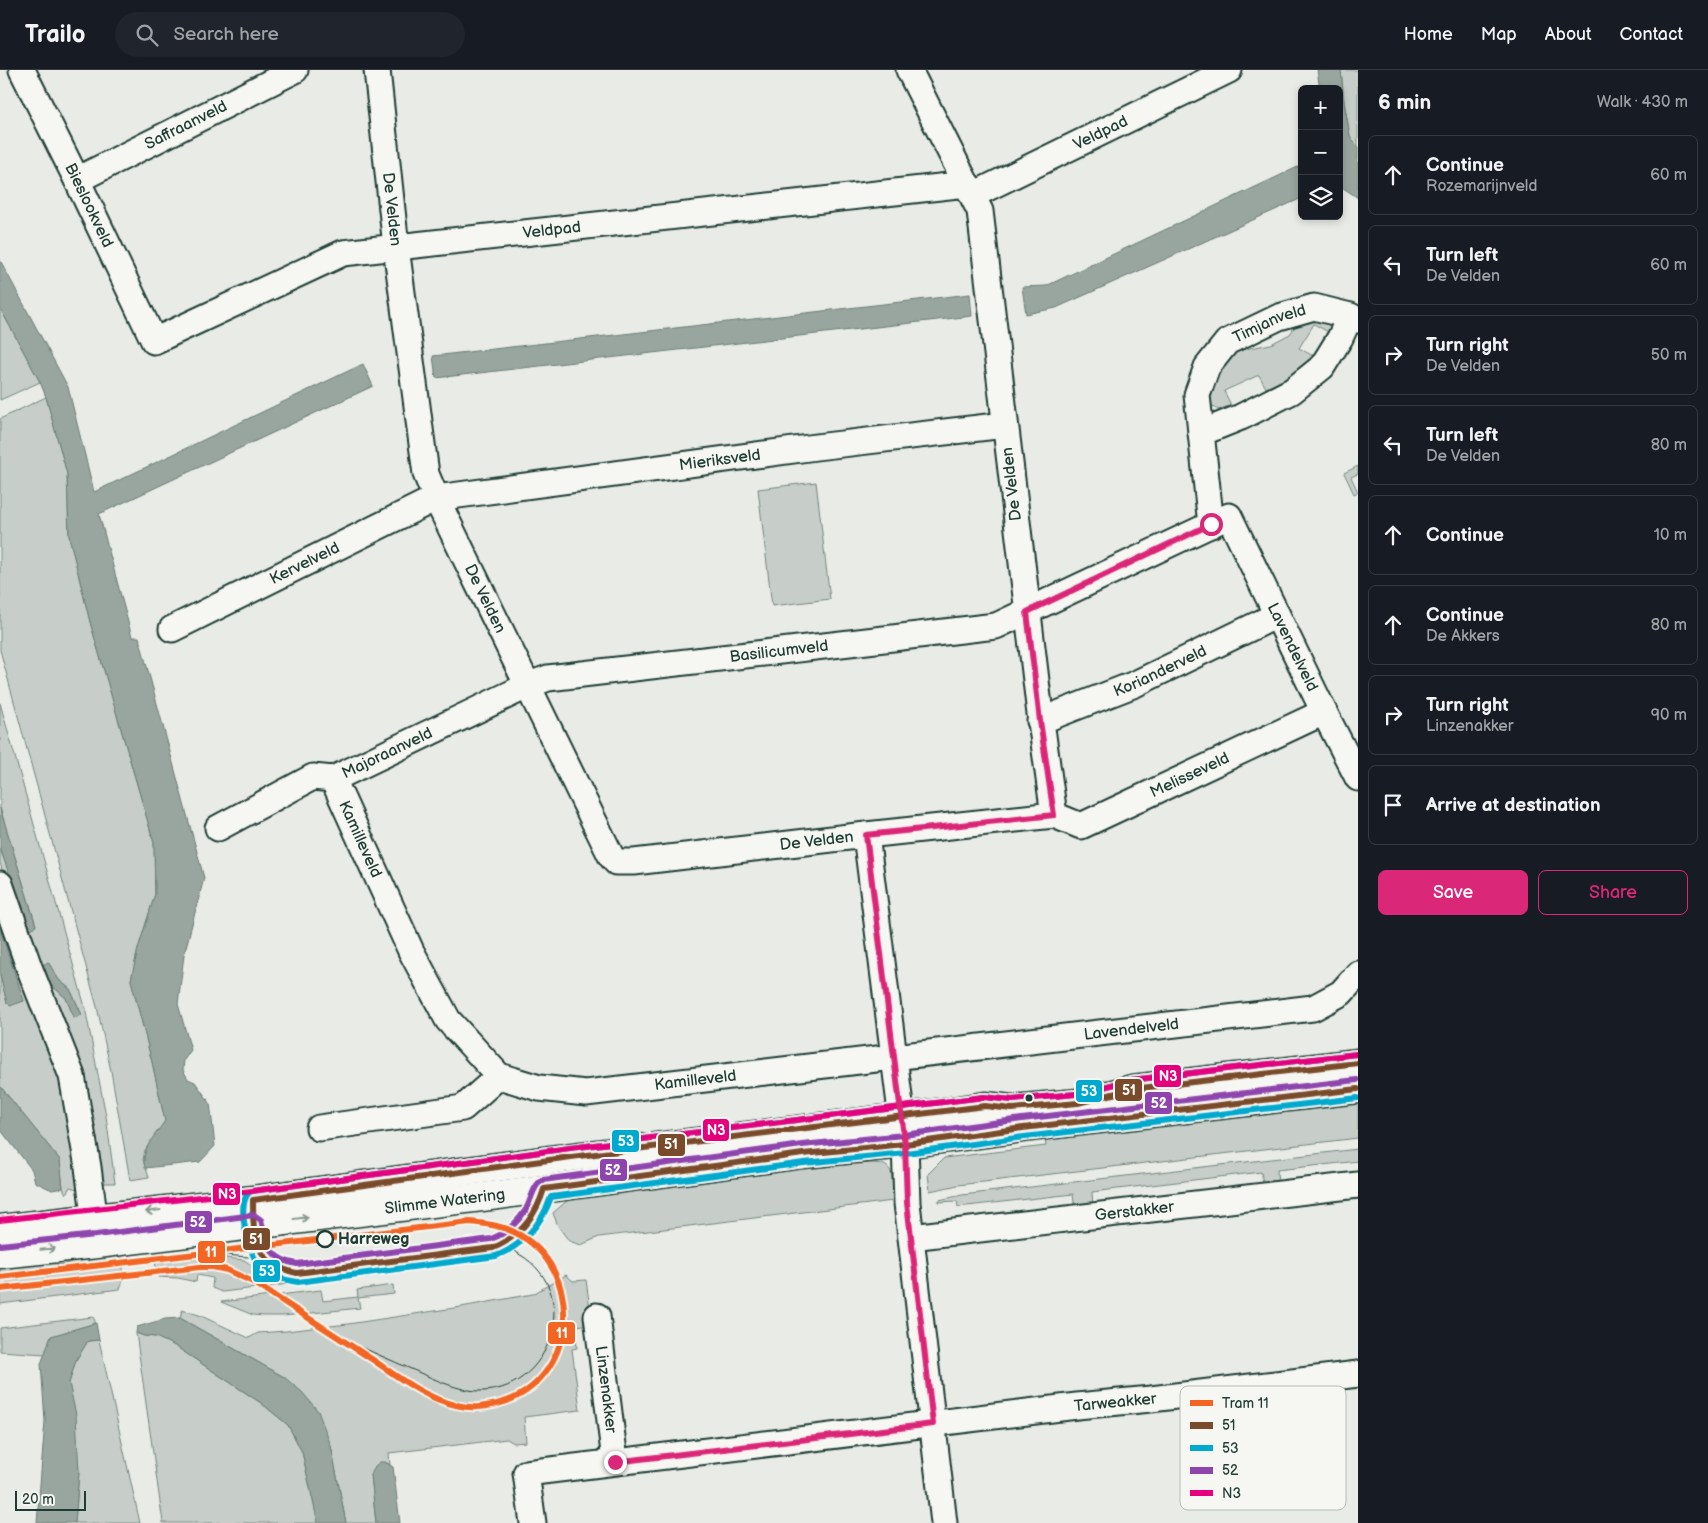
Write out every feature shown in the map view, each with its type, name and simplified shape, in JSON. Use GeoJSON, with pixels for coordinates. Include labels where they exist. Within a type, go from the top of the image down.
{"type":"FeatureCollection","features":[{"type":"Feature","properties":{"kind":"street","name":"Bieslookveld"},"geometry":{"type":"LineString","coordinates":[[22,70],[154,341]]}},
{"type":"Feature","properties":{"kind":"street","name":"Saffraanveld"},"geometry":{"type":"LineString","coordinates":[[77,180],[295,70]]}},
{"type":"Feature","properties":{"kind":"street","name":"De Velden"},"geometry":{"type":"LineString","coordinates":[[377,70],[396,246],[426,474],[611,856],[616,862],[634,862],[1054,815],[1040,721],[980,211],[910,70]]}},
{"type":"Feature","properties":{"kind":"street","name":"Veldpad"},"geometry":{"type":"LineString","coordinates":[[154,341],[343,253],[396,246],[970,189],[1229,70]]}},
{"type":"Feature","properties":{"kind":"street","name":"Timjanveld"},"geometry":{"type":"LineString","coordinates":[[1201,432],[1241,417],[1292,391],[1322,367],[1354,318],[1314,307],[1279,317],[1228,342],[1207,367],[1198,394],[1201,432],[1220,520]]}},
{"type":"Feature","properties":{"kind":"street","name":"Mieriksveld"},"geometry":{"type":"LineString","coordinates":[[436,498],[816,447],[1005,426]]}},
{"type":"Feature","properties":{"kind":"street","name":"Kervelveld"},"geometry":{"type":"LineString","coordinates":[[172,629],[436,498]]}},
{"type":"Feature","properties":{"kind":"street","name":"Basilicumveld"},"geometry":{"type":"LineString","coordinates":[[529,685],[548,678],[996,626],[1220,520]]}},
{"type":"Feature","properties":{"kind":"street","name":"Lavendelveld"},"geometry":{"type":"LineString","coordinates":[[1220,520],[1277,615],[1358,778]]}},
{"type":"Feature","properties":{"kind":"street","name":"Korianderveld"},"geometry":{"type":"LineString","coordinates":[[1040,721],[1135,684],[1277,615]]}},
{"type":"Feature","properties":{"kind":"street","name":"Majoraanveld"},"geometry":{"type":"LineString","coordinates":[[218,828],[313,777],[333,779],[529,685]]}},
{"type":"Feature","properties":{"kind":"street","name":"Melisseveld"},"geometry":{"type":"LineString","coordinates":[[1054,815],[1081,826],[1324,712]]}},
{"type":"Feature","properties":{"kind":"street","name":"Kamilleveld"},"geometry":{"type":"LineString","coordinates":[[333,779],[411,952],[448,1020],[499,1076],[539,1088],[586,1093],[894,1057]]}},
{"type":"Feature","properties":{"kind":"street","name":"De Velden"},"geometry":{"type":"LineString","coordinates":[[866,835],[904,1131],[907,1203],[944,1523]]}},
{"type":"Feature","properties":{"kind":"street"},"geometry":{"type":"LineString","coordinates":[[0,884],[72,1076],[88,1167],[96,1231]]}},
{"type":"Feature","properties":{"kind":"street","name":"Lavendelveld"},"geometry":{"type":"LineString","coordinates":[[894,1057],[1313,1008],[1341,993],[1358,974]]}},
{"type":"Feature","properties":{"kind":"street","name":"Slimme Watering"},"geometry":{"type":"LineString","coordinates":[[904,1131],[985,1106],[1012,1108],[1068,1104],[1132,1089],[1358,1064]]}},
{"type":"Feature","properties":{"kind":"street"},"geometry":{"type":"LineString","coordinates":[[319,1128],[463,1108],[499,1076]]}},
{"type":"Feature","properties":{"kind":"street","name":"Slimme Watering"},"geometry":{"type":"LineString","coordinates":[[96,1231],[253,1200],[581,1156],[904,1131],[1023,1128],[1358,1090]]}},
{"type":"Feature","properties":{"kind":"street","name":"Gerstakker"},"geometry":{"type":"LineString","coordinates":[[912,1237],[1358,1185]]}},
{"type":"Feature","properties":{"kind":"street"},"geometry":{"type":"LineString","coordinates":[[0,1229],[96,1231]]}},
{"type":"Feature","properties":{"kind":"street"},"geometry":{"type":"LineString","coordinates":[[0,1254],[96,1231]]}},
{"type":"Feature","properties":{"kind":"street","name":"Linzenakker"},"geometry":{"type":"LineString","coordinates":[[597,1316],[615,1462]]}},
{"type":"Feature","properties":{"kind":"street","name":"Tarweakker"},"geometry":{"type":"LineString","coordinates":[[1256,1386],[1358,1374]]}},
{"type":"Feature","properties":{"kind":"street","name":"Tarweakker"},"geometry":{"type":"LineString","coordinates":[[933,1424],[1180,1395]]}},
{"type":"Feature","properties":{"kind":"street"},"geometry":{"type":"LineString","coordinates":[[532,1523],[526,1473],[933,1424]]}},
{"type":"Feature","properties":{"kind":"shaded area"},"geometry":{"type":"Polygon","coordinates":[[[1317,70],[1341,70],[1342,85],[1319,85],[1317,70]]]}},
{"type":"Feature","properties":{"kind":"shaded area"},"geometry":{"type":"Polygon","coordinates":[[[1341,70],[1358,70],[1358,148],[1350,136],[1341,70]]]}},
{"type":"Feature","properties":{"kind":"shaded area"},"geometry":{"type":"Polygon","coordinates":[[[1343,91],[1350,136],[1358,148],[1358,198],[1343,188],[1343,91]]]}},
{"type":"Feature","properties":{"kind":"shaded area"},"geometry":{"type":"Polygon","coordinates":[[[1298,167],[1298,200],[1056,308],[1026,314],[1022,287],[1046,286],[1298,167]]]}},
{"type":"Feature","properties":{"kind":"shaded area"},"geometry":{"type":"Polygon","coordinates":[[[0,260],[68,387],[94,492],[363,364],[373,386],[99,514],[132,637],[139,637],[204,878],[184,955],[178,1004],[191,1050],[184,1060],[183,1070],[188,1079],[195,1082],[210,1103],[215,1146],[200,1162],[145,1168],[146,1149],[165,1121],[131,980],[138,949],[155,894],[154,843],[90,622],[69,536],[67,474],[46,397],[40,382],[0,308],[0,260]]]}},
{"type":"Feature","properties":{"kind":"shaded area"},"geometry":{"type":"Polygon","coordinates":[[[970,294],[972,316],[436,378],[433,356],[970,294]]]}},
{"type":"Feature","properties":{"kind":"shaded area"},"geometry":{"type":"Polygon","coordinates":[[[0,308],[40,382],[0,400],[0,308]]]}},
{"type":"Feature","properties":{"kind":"shaded area"},"geometry":{"type":"Polygon","coordinates":[[[1302,316],[1332,322],[1328,332],[1314,324],[1299,348],[1313,356],[1285,379],[1266,388],[1259,375],[1224,391],[1231,405],[1218,410],[1211,405],[1210,389],[1220,367],[1235,351],[1271,344],[1290,334],[1302,316]]]}},
{"type":"Feature","properties":{"kind":"shaded area"},"geometry":{"type":"Polygon","coordinates":[[[46,397],[67,474],[69,536],[90,622],[154,843],[155,894],[138,949],[131,980],[165,1121],[145,1150],[143,1160],[149,1177],[130,1180],[111,1071],[97,1007],[0,650],[0,419],[46,397]]]}},
{"type":"Feature","properties":{"kind":"shaded area"},"geometry":{"type":"Polygon","coordinates":[[[1358,466],[1358,474],[1351,477],[1358,492],[1354,494],[1344,473],[1358,466]]]}},
{"type":"Feature","properties":{"kind":"shaded area"},"geometry":{"type":"Polygon","coordinates":[[[816,482],[830,599],[772,606],[758,489],[816,482]]]}},
{"type":"Feature","properties":{"kind":"shaded area"},"geometry":{"type":"Polygon","coordinates":[[[0,703],[85,1007],[106,1116],[115,1183],[101,1183],[0,863],[0,848],[29,929],[36,925],[0,808],[0,703]],[[48,962],[50,984],[66,998],[74,1017],[82,1015],[70,989],[59,980],[48,962]]]}},
{"type":"Feature","properties":{"kind":"shaded area"},"geometry":{"type":"Polygon","coordinates":[[[0,808],[36,926],[29,930],[0,848],[0,808]]]}},
{"type":"Feature","properties":{"kind":"shaded area"},"geometry":{"type":"Polygon","coordinates":[[[0,909],[64,1083],[78,1176],[77,1189],[70,1187],[66,1194],[63,1188],[60,1160],[0,1086],[0,975],[7,1003],[24,1001],[0,929],[0,909]]]}},
{"type":"Feature","properties":{"kind":"shaded area"},"geometry":{"type":"Polygon","coordinates":[[[0,929],[24,1001],[10,1006],[7,1003],[0,975],[0,929]]]}},
{"type":"Feature","properties":{"kind":"shaded area"},"geometry":{"type":"Polygon","coordinates":[[[48,962],[59,980],[70,989],[82,1015],[74,1018],[66,998],[50,984],[43,965],[48,962]]]}},
{"type":"Feature","properties":{"kind":"shaded area"},"geometry":{"type":"Polygon","coordinates":[[[0,1086],[60,1160],[63,1188],[52,1190],[35,1182],[32,1170],[0,1129],[0,1086]]]}},
{"type":"Feature","properties":{"kind":"shaded area"},"geometry":{"type":"Polygon","coordinates":[[[1358,1097],[1358,1138],[958,1185],[930,1191],[928,1174],[944,1158],[1046,1146],[1044,1133],[1358,1097]]]}},
{"type":"Feature","properties":{"kind":"shaded area"},"geometry":{"type":"Polygon","coordinates":[[[1358,1149],[1358,1161],[1277,1170],[1278,1186],[1264,1188],[1261,1172],[1092,1192],[1093,1208],[1075,1210],[1073,1194],[958,1207],[957,1201],[939,1202],[939,1200],[962,1195],[1358,1149]]]}},
{"type":"Feature","properties":{"kind":"shaded area"},"geometry":{"type":"Polygon","coordinates":[[[857,1157],[859,1164],[880,1164],[889,1169],[892,1175],[893,1201],[599,1237],[581,1245],[569,1241],[558,1226],[553,1213],[569,1199],[857,1157]]]}},
{"type":"Feature","properties":{"kind":"shaded area"},"geometry":{"type":"Polygon","coordinates":[[[121,1248],[123,1274],[120,1289],[0,1304],[0,1263],[57,1256],[58,1265],[69,1263],[68,1255],[121,1248]]]}},
{"type":"Feature","properties":{"kind":"shaded area"},"geometry":{"type":"Polygon","coordinates":[[[179,1253],[180,1258],[216,1257],[244,1260],[273,1280],[289,1284],[222,1292],[212,1288],[213,1278],[197,1275],[196,1282],[178,1278],[158,1277],[154,1257],[179,1253]]]}},
{"type":"Feature","properties":{"kind":"shaded area"},"geometry":{"type":"Polygon","coordinates":[[[566,1275],[573,1281],[586,1280],[592,1324],[575,1326],[577,1348],[572,1349],[580,1410],[524,1417],[526,1442],[514,1443],[507,1439],[389,1453],[390,1465],[385,1462],[371,1475],[376,1523],[346,1523],[331,1446],[284,1377],[180,1318],[182,1310],[199,1315],[249,1338],[258,1333],[348,1324],[533,1294],[566,1275]]]}},
{"type":"Feature","properties":{"kind":"shaded area"},"geometry":{"type":"Polygon","coordinates":[[[393,1285],[394,1294],[358,1298],[360,1308],[283,1316],[253,1315],[221,1302],[321,1290],[323,1301],[358,1297],[357,1290],[393,1285]]]}},
{"type":"Feature","properties":{"kind":"shaded area"},"geometry":{"type":"Polygon","coordinates":[[[93,1317],[96,1323],[52,1336],[45,1354],[0,1351],[0,1328],[93,1317]]]}},
{"type":"Feature","properties":{"kind":"shaded area"},"geometry":{"type":"Polygon","coordinates":[[[180,1318],[284,1377],[302,1392],[318,1411],[331,1446],[346,1523],[318,1523],[302,1452],[288,1425],[261,1403],[175,1346],[156,1337],[136,1333],[137,1327],[165,1319],[180,1318]]]}},
{"type":"Feature","properties":{"kind":"shaded area"},"geometry":{"type":"Polygon","coordinates":[[[96,1323],[99,1340],[88,1341],[76,1360],[69,1383],[76,1415],[79,1472],[75,1523],[37,1523],[45,1421],[41,1364],[51,1336],[96,1323]]]}},
{"type":"Feature","properties":{"kind":"shaded area"},"geometry":{"type":"Polygon","coordinates":[[[136,1333],[156,1337],[175,1346],[261,1403],[288,1425],[302,1452],[318,1523],[163,1523],[136,1333]]]}},
{"type":"Feature","properties":{"kind":"shaded area"},"geometry":{"type":"Polygon","coordinates":[[[99,1340],[140,1523],[75,1523],[79,1472],[69,1383],[76,1360],[88,1341],[99,1340]]]}},
{"type":"Feature","properties":{"kind":"shaded area"},"geometry":{"type":"Polygon","coordinates":[[[380,1462],[385,1462],[393,1467],[400,1523],[376,1523],[371,1475],[375,1466],[380,1462]]]}},
{"type":"Feature","properties":{"kind":"tram line","name":"11"},"geometry":{"type":"LineString","coordinates":[[0,1277],[470,1222],[509,1230],[538,1249],[554,1271],[562,1297],[564,1324],[557,1350],[544,1374],[524,1392],[497,1404],[467,1407],[444,1402],[422,1392],[253,1282],[227,1270],[200,1267],[0,1289]]}},
{"type":"Feature","properties":{"kind":"tram line"},"geometry":{"type":"LineString","coordinates":[[196,1253],[276,1259],[324,1260],[456,1242],[496,1242],[516,1252],[540,1272],[551,1294],[554,1318],[549,1342],[537,1363],[519,1380],[495,1390],[468,1390],[449,1385],[329,1332]]}},
{"type":"Feature","properties":{"kind":"transit line","name":"53"},"geometry":{"type":"LineString","coordinates":[[1357,1054],[1131,1080],[1076,1094],[1012,1100],[984,1097],[570,1148],[252,1191],[244,1203],[244,1225],[253,1256],[261,1267],[276,1276],[298,1282],[496,1256],[514,1246],[530,1233],[542,1216],[551,1197],[804,1163],[906,1153],[1024,1137],[1358,1098]]}},
{"type":"Feature","properties":{"kind":"transit line","name":"N3"},"geometry":{"type":"LineString","coordinates":[[0,1220],[252,1191],[570,1148],[984,1097],[1012,1100],[1076,1094],[1131,1080],[1357,1054]]}},
{"type":"Feature","properties":{"kind":"transit line","name":"51"},"geometry":{"type":"LineString","coordinates":[[1358,1063],[1132,1089],[1078,1103],[1012,1109],[985,1106],[571,1157],[253,1200],[254,1226],[259,1247],[264,1256],[283,1269],[297,1273],[493,1248],[511,1238],[525,1224],[541,1199],[544,1189],[803,1154],[905,1144],[1023,1128],[1358,1089]]}},
{"type":"Feature","properties":{"kind":"transit line","name":"52"},"geometry":{"type":"LineString","coordinates":[[0,1245],[254,1215],[261,1220],[268,1243],[275,1254],[287,1262],[297,1264],[491,1239],[506,1231],[518,1220],[525,1211],[537,1185],[543,1180],[802,1145],[904,1135],[1022,1119],[1357,1080]]}},
{"type":"Feature","properties":{"kind":"place","name":"Harreweg"},"geometry":{"type":"Point","coordinates":[325,1239]}},
{"type":"Feature","properties":{"kind":"route"},"geometry":{"type":"LineString","coordinates":[[615,1462],[933,1424],[907,1203],[905,1144],[866,835],[1054,815],[1027,612],[1211,524]]}}]}
